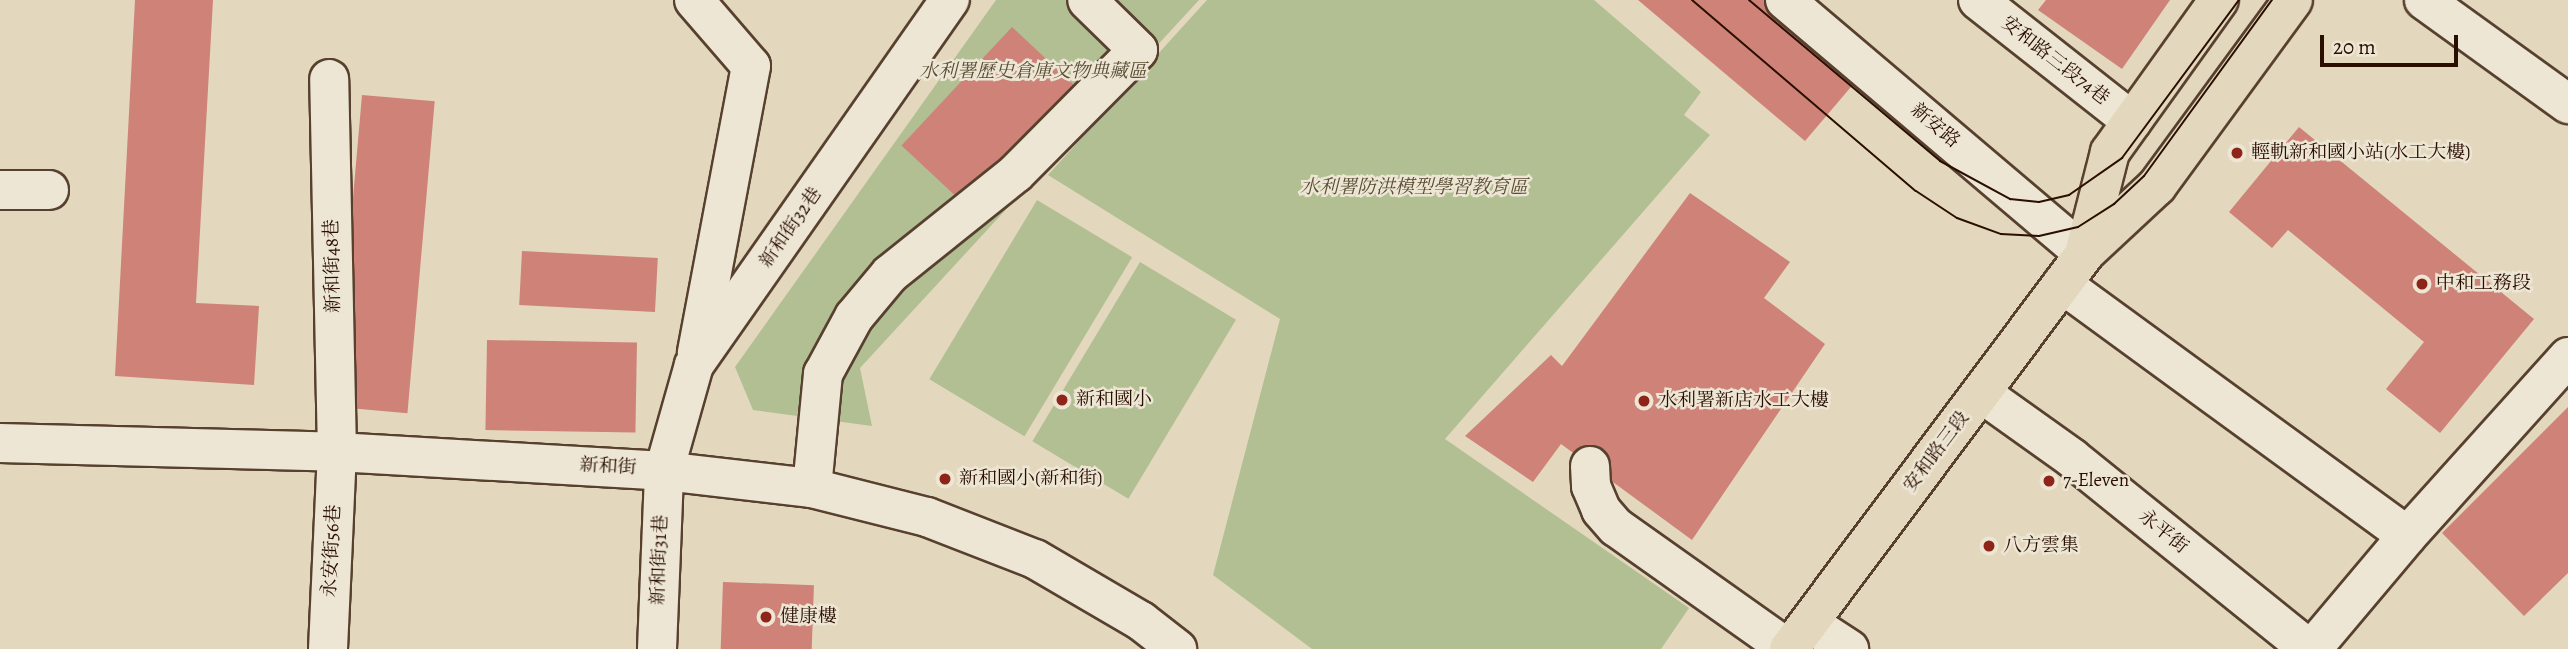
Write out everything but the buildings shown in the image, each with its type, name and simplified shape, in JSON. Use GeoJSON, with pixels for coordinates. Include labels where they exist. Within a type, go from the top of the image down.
{"type":"FeatureCollection","features":[{"type":"Feature","properties":{"kind":"main road","name":"安和路三段"},"geometry":{"type":"LineString","coordinates":[[2073,269],[2110,152],[2219,0]]}},
{"type":"Feature","properties":{"kind":"main road","name":"安和路三段"},"geometry":{"type":"LineString","coordinates":[[1795,640],[2073,269],[2157,186],[2293,0]]}},
{"type":"Feature","properties":{"kind":"street"},"geometry":{"type":"LineString","coordinates":[[694,0],[751,66],[694,365]]}},
{"type":"Feature","properties":{"kind":"street","name":"新和街32巷"},"geometry":{"type":"LineString","coordinates":[[664,471],[694,365],[950,0]]}},
{"type":"Feature","properties":{"kind":"street"},"geometry":{"type":"LineString","coordinates":[[812,488],[823,374],[854,317],[890,274],[1016,173],[1138,50],[1087,0]]}},
{"type":"Feature","properties":{"kind":"street","name":"新安路"},"geometry":{"type":"LineString","coordinates":[[1785,0],[2073,269],[2407,536]]}},
{"type":"Feature","properties":{"kind":"street","name":"安和路三段74巷"},"geometry":{"type":"LineString","coordinates":[[1979,0],[2132,121]]}},
{"type":"Feature","properties":{"kind":"street"},"geometry":{"type":"LineString","coordinates":[[2424,0],[2568,104]]}},
{"type":"Feature","properties":{"kind":"street","name":"新和街48巷"},"geometry":{"type":"LineString","coordinates":[[329,79],[337,452]]}},
{"type":"Feature","properties":{"kind":"street"},"geometry":{"type":"LineString","coordinates":[[0,190],[49,190]]}},
{"type":"Feature","properties":{"kind":"street"},"geometry":{"type":"LineString","coordinates":[[2310,649],[2407,536],[2568,357]]}},
{"type":"Feature","properties":{"kind":"street","name":"永平街"},"geometry":{"type":"LineString","coordinates":[[1981,393],[2072,458],[2310,649]]}},
{"type":"Feature","properties":{"kind":"street","name":"新和街"},"geometry":{"type":"LineString","coordinates":[[0,443],[337,452],[664,471],[812,488],[927,517],[1035,559],[1141,621],[1177,649]]}},
{"type":"Feature","properties":{"kind":"street","name":"永安街56巷"},"geometry":{"type":"LineString","coordinates":[[328,649],[337,452]]}},
{"type":"Feature","properties":{"kind":"street"},"geometry":{"type":"LineString","coordinates":[[1590,466],[1596,498],[1616,527],[1795,640],[1849,649]]}},
{"type":"Feature","properties":{"kind":"street","name":"新和街31巷"},"geometry":{"type":"LineString","coordinates":[[657,649],[664,471]]}},
{"type":"Feature","properties":{"kind":"green space","name":"水利署歷史倉庫文物典藏區"},"geometry":{"type":"Polygon","coordinates":[[[996,0],[1199,0],[860,368],[872,426],[753,410],[735,367],[996,0]]]}},
{"type":"Feature","properties":{"kind":"green space","name":"水利署防洪模型學習教育區"},"geometry":{"type":"Polygon","coordinates":[[[1207,0],[1594,0],[1701,92],[1684,115],[1710,135],[1445,439],[1689,608],[1661,649],[1312,649],[1213,575],[1280,319],[1048,175],[1207,0]]]}},
{"type":"Feature","properties":{"kind":"green space"},"geometry":{"type":"Polygon","coordinates":[[[1037,200],[1132,257],[1025,436],[929,379],[1037,200]]]}},
{"type":"Feature","properties":{"kind":"green space"},"geometry":{"type":"Polygon","coordinates":[[[1140,262],[1236,320],[1128,499],[1032,441],[1140,262]]]}},
{"type":"Feature","properties":{"kind":"tram line"},"geometry":{"type":"LineString","coordinates":[[1692,0],[1916,191],[1957,218],[2001,234],[2039,236],[2078,227],[2114,204],[2144,176],[2272,0]]}},
{"type":"Feature","properties":{"kind":"tram line"},"geometry":{"type":"LineString","coordinates":[[1749,0],[1940,161],[2010,199],[2039,202],[2069,195],[2122,158],[2239,0]]}},
{"type":"Feature","properties":{"kind":"place","name":"輕軌新和國小站(水工大樓)"},"geometry":{"type":"Point","coordinates":[2237,153]}},
{"type":"Feature","properties":{"kind":"place","name":"中和工務段"},"geometry":{"type":"Point","coordinates":[2422,284]}},
{"type":"Feature","properties":{"kind":"place","name":"新和國小"},"geometry":{"type":"Point","coordinates":[1062,400]}},
{"type":"Feature","properties":{"kind":"place","name":"水利署新店水工大樓"},"geometry":{"type":"Point","coordinates":[1644,401]}},
{"type":"Feature","properties":{"kind":"place","name":"新和國小(新和街)"},"geometry":{"type":"Point","coordinates":[945,479]}},
{"type":"Feature","properties":{"kind":"place","name":"7-Eleven"},"geometry":{"type":"Point","coordinates":[2049,481]}},
{"type":"Feature","properties":{"kind":"place","name":"八方雲集"},"geometry":{"type":"Point","coordinates":[1989,546]}},
{"type":"Feature","properties":{"kind":"place","name":"健康樓"},"geometry":{"type":"Point","coordinates":[766,617]}}]}
